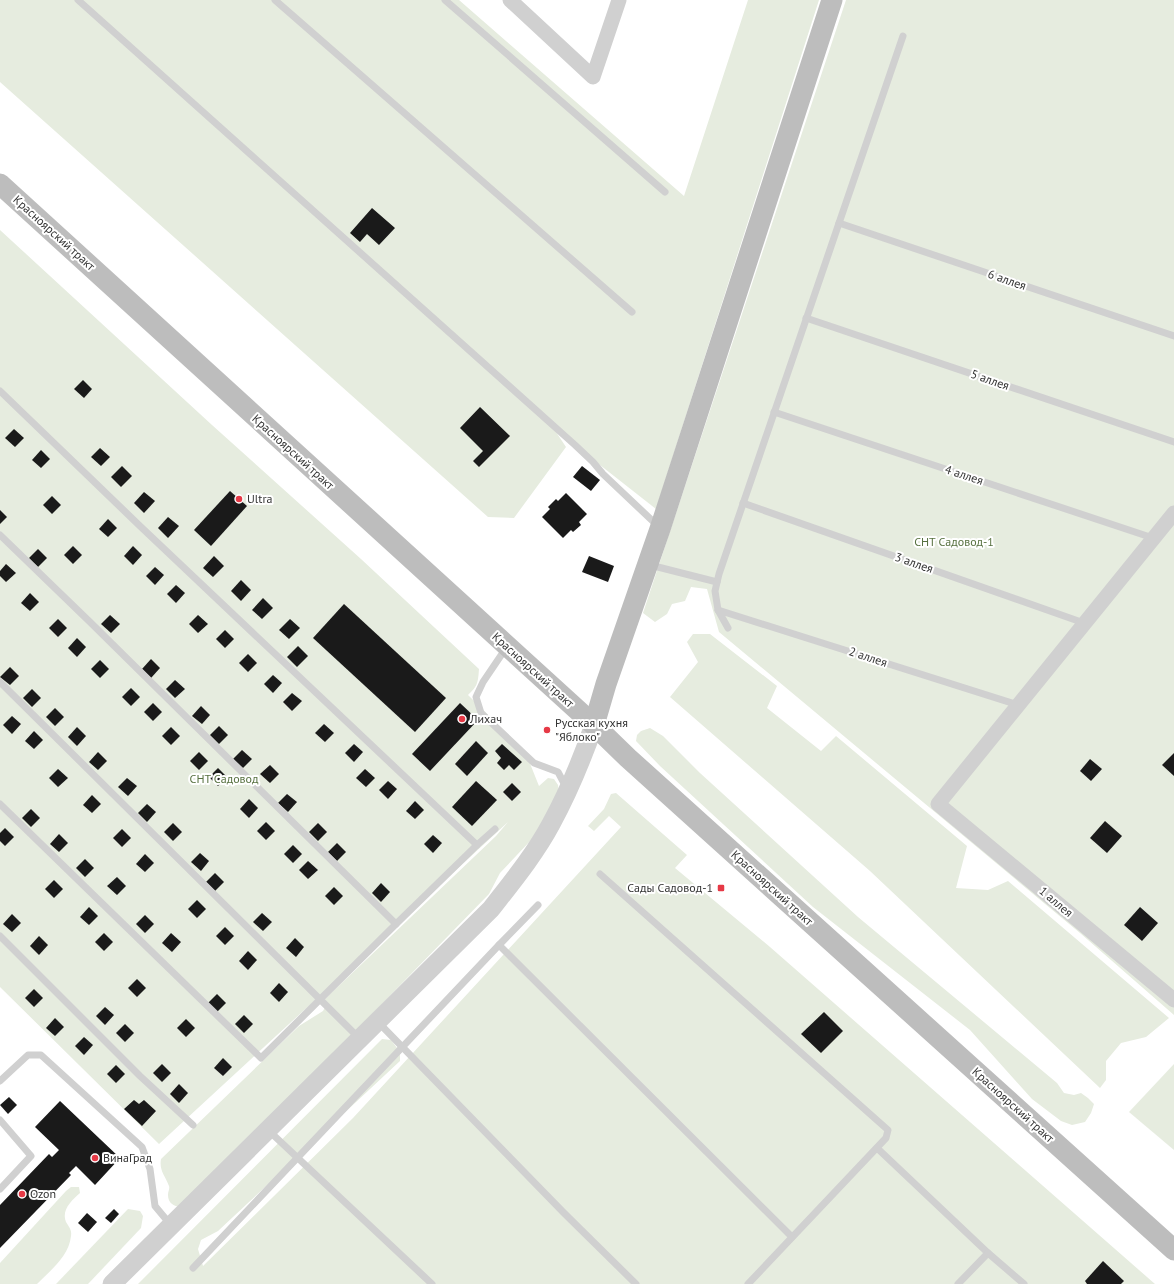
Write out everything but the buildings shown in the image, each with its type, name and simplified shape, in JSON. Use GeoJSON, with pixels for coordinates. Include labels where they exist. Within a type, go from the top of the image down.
{"type":"FeatureCollection","features":[{"type":"Feature","properties":{"kind":"main road"},"geometry":{"type":"LineString","coordinates":[[594,726],[604,692],[660,529],[832,0]]}},
{"type":"Feature","properties":{"kind":"main road","name":"Красноярский тракт"},"geometry":{"type":"LineString","coordinates":[[0,184],[628,758],[1174,1250]]}},
{"type":"Feature","properties":{"kind":"street"},"geometry":{"type":"LineString","coordinates":[[510,0],[593,77],[619,0]]}},
{"type":"Feature","properties":{"kind":"street"},"geometry":{"type":"LineString","coordinates":[[1018,705],[1174,513]]}},
{"type":"Feature","properties":{"kind":"street","name":"1 аллея"},"geometry":{"type":"LineString","coordinates":[[1018,705],[938,804],[1174,1000]]}},
{"type":"Feature","properties":{"kind":"street"},"geometry":{"type":"LineString","coordinates":[[112,1284],[491,909],[524,866],[551,825],[568,790],[594,726]]}},
{"type":"Feature","properties":{"kind":"lane"},"geometry":{"type":"LineString","coordinates":[[78,0],[575,445],[660,529]]}},
{"type":"Feature","properties":{"kind":"lane"},"geometry":{"type":"LineString","coordinates":[[275,0],[632,312]]}},
{"type":"Feature","properties":{"kind":"lane"},"geometry":{"type":"LineString","coordinates":[[445,0],[665,192]]}},
{"type":"Feature","properties":{"kind":"lane"},"geometry":{"type":"LineString","coordinates":[[728,628],[718,610],[715,591],[719,574],[903,36]]}},
{"type":"Feature","properties":{"kind":"lane","name":"6 аллея"},"geometry":{"type":"LineString","coordinates":[[839,223],[1174,336]]}},
{"type":"Feature","properties":{"kind":"lane","name":"5 аллея"},"geometry":{"type":"LineString","coordinates":[[806,318],[1174,442]]}},
{"type":"Feature","properties":{"kind":"lane"},"geometry":{"type":"LineString","coordinates":[[0,391],[141,527],[477,845]]}},
{"type":"Feature","properties":{"kind":"lane","name":"4 аллея"},"geometry":{"type":"LineString","coordinates":[[774,412],[1154,538]]}},
{"type":"Feature","properties":{"kind":"lane","name":"3 аллея"},"geometry":{"type":"LineString","coordinates":[[743,503],[1084,623]]}},
{"type":"Feature","properties":{"kind":"lane"},"geometry":{"type":"LineString","coordinates":[[0,535],[396,924]]}},
{"type":"Feature","properties":{"kind":"lane"},"geometry":{"type":"LineString","coordinates":[[648,564],[717,582]]}},
{"type":"Feature","properties":{"kind":"lane","name":"2 аллея"},"geometry":{"type":"LineString","coordinates":[[718,610],[1018,705]]}},
{"type":"Feature","properties":{"kind":"lane"},"geometry":{"type":"LineString","coordinates":[[507,646],[483,682],[476,697],[481,713],[534,763],[558,772],[568,790]]}},
{"type":"Feature","properties":{"kind":"lane"},"geometry":{"type":"LineString","coordinates":[[0,682],[361,1039]]}},
{"type":"Feature","properties":{"kind":"lane"},"geometry":{"type":"LineString","coordinates":[[0,804],[261,1058],[396,924],[495,829]]}},
{"type":"Feature","properties":{"kind":"lane"},"geometry":{"type":"LineString","coordinates":[[600,874],[888,1130],[886,1138],[877,1148],[748,1284]]}},
{"type":"Feature","properties":{"kind":"lane"},"geometry":{"type":"LineString","coordinates":[[194,1268],[538,905]]}},
{"type":"Feature","properties":{"kind":"lane"},"geometry":{"type":"LineString","coordinates":[[0,936],[140,1076],[193,1125]]}},
{"type":"Feature","properties":{"kind":"lane"},"geometry":{"type":"LineString","coordinates":[[499,945],[792,1237]]}},
{"type":"Feature","properties":{"kind":"lane"},"geometry":{"type":"LineString","coordinates":[[378,1022],[564,1213],[636,1284]]}},
{"type":"Feature","properties":{"kind":"lane"},"geometry":{"type":"LineString","coordinates":[[0,1081],[28,1055],[41,1055],[142,1147],[150,1169],[155,1206],[170,1225]]}},
{"type":"Feature","properties":{"kind":"lane"},"geometry":{"type":"LineString","coordinates":[[0,1120],[31,1156],[0,1189]]}},
{"type":"Feature","properties":{"kind":"lane"},"geometry":{"type":"LineString","coordinates":[[268,1130],[432,1284]]}},
{"type":"Feature","properties":{"kind":"lane"},"geometry":{"type":"LineString","coordinates":[[877,1148],[988,1253],[1024,1284]]}},
{"type":"Feature","properties":{"kind":"lane"},"geometry":{"type":"LineString","coordinates":[[958,1284],[988,1253]]}},
{"type":"Feature","properties":{"kind":"green space"},"geometry":{"type":"Polygon","coordinates":[[[0,0],[459,0],[684,196],[748,0],[819,0],[656,509],[556,432],[566,447],[514,518],[488,517],[0,82],[0,0]]]}},
{"type":"Feature","properties":{"kind":"green space","name":"СНТ Садовод-1"},"geometry":{"type":"Polygon","coordinates":[[[846,0],[1174,0],[1174,1015],[1080,933],[719,632],[707,589],[691,587],[685,601],[672,604],[667,614],[655,622],[643,613],[846,0]]]}},
{"type":"Feature","properties":{"kind":"green space","name":"СНТ Садовод"},"geometry":{"type":"Polygon","coordinates":[[[0,230],[212,425],[361,559],[479,669],[477,684],[468,695],[525,751],[539,786],[548,778],[554,779],[558,785],[559,792],[533,838],[500,873],[489,894],[185,1206],[176,1206],[171,1203],[168,1198],[169,1187],[162,1170],[161,1159],[299,1026],[323,1011],[326,1005],[325,999],[496,836],[508,822],[159,1144],[0,987],[0,230]]]}},
{"type":"Feature","properties":{"kind":"green space"},"geometry":{"type":"Polygon","coordinates":[[[693,634],[710,634],[777,686],[767,708],[821,751],[836,736],[967,846],[956,888],[988,890],[1008,881],[1169,1018],[1146,1037],[1121,1043],[1106,1061],[1106,1080],[1100,1088],[870,871],[670,697],[698,662],[687,642],[693,634]]]}},
{"type":"Feature","properties":{"kind":"green space"},"geometry":{"type":"Polygon","coordinates":[[[650,728],[663,736],[700,773],[858,917],[1057,1083],[1064,1093],[1074,1095],[1081,1093],[1088,1098],[1094,1104],[1091,1113],[1085,1122],[1072,1125],[1061,1121],[1032,1099],[970,1030],[813,907],[660,766],[636,741],[637,735],[641,731],[650,728]]]}},
{"type":"Feature","properties":{"kind":"green space"},"geometry":{"type":"Polygon","coordinates":[[[616,793],[687,855],[675,868],[770,947],[1155,1284],[138,1284],[382,1039],[391,1040],[400,1052],[400,1061],[218,1231],[201,1240],[198,1249],[203,1266],[353,1118],[621,827],[609,816],[594,831],[588,826],[604,809],[611,794],[616,793]]]}},
{"type":"Feature","properties":{"kind":"green space"},"geometry":{"type":"Polygon","coordinates":[[[1174,1064],[1174,1150],[1129,1112],[1174,1064]]]}},
{"type":"Feature","properties":{"kind":"green space"},"geometry":{"type":"Polygon","coordinates":[[[71,1187],[79,1187],[80,1193],[66,1209],[65,1218],[71,1234],[70,1243],[63,1256],[37,1284],[0,1284],[0,1263],[71,1187]]]}},
{"type":"Feature","properties":{"kind":"green space"},"geometry":{"type":"Polygon","coordinates":[[[128,1209],[140,1211],[143,1216],[141,1228],[88,1284],[56,1284],[128,1209]]]}},
{"type":"Feature","properties":{"kind":"place","name":"Ultra"},"geometry":{"type":"Point","coordinates":[239,499]}},
{"type":"Feature","properties":{"kind":"place","name":"Лихач"},"geometry":{"type":"Point","coordinates":[462,719]}},
{"type":"Feature","properties":{"kind":"place","name":"Русская кухня \"Яблоко\""},"geometry":{"type":"Point","coordinates":[547,730]}},
{"type":"Feature","properties":{"kind":"place","name":"Сады Садовод-1"},"geometry":{"type":"Point","coordinates":[721,888]}},
{"type":"Feature","properties":{"kind":"place","name":"ВинаГрад"},"geometry":{"type":"Point","coordinates":[95,1158]}},
{"type":"Feature","properties":{"kind":"place","name":"Ozon"},"geometry":{"type":"Point","coordinates":[22,1194]}}]}
